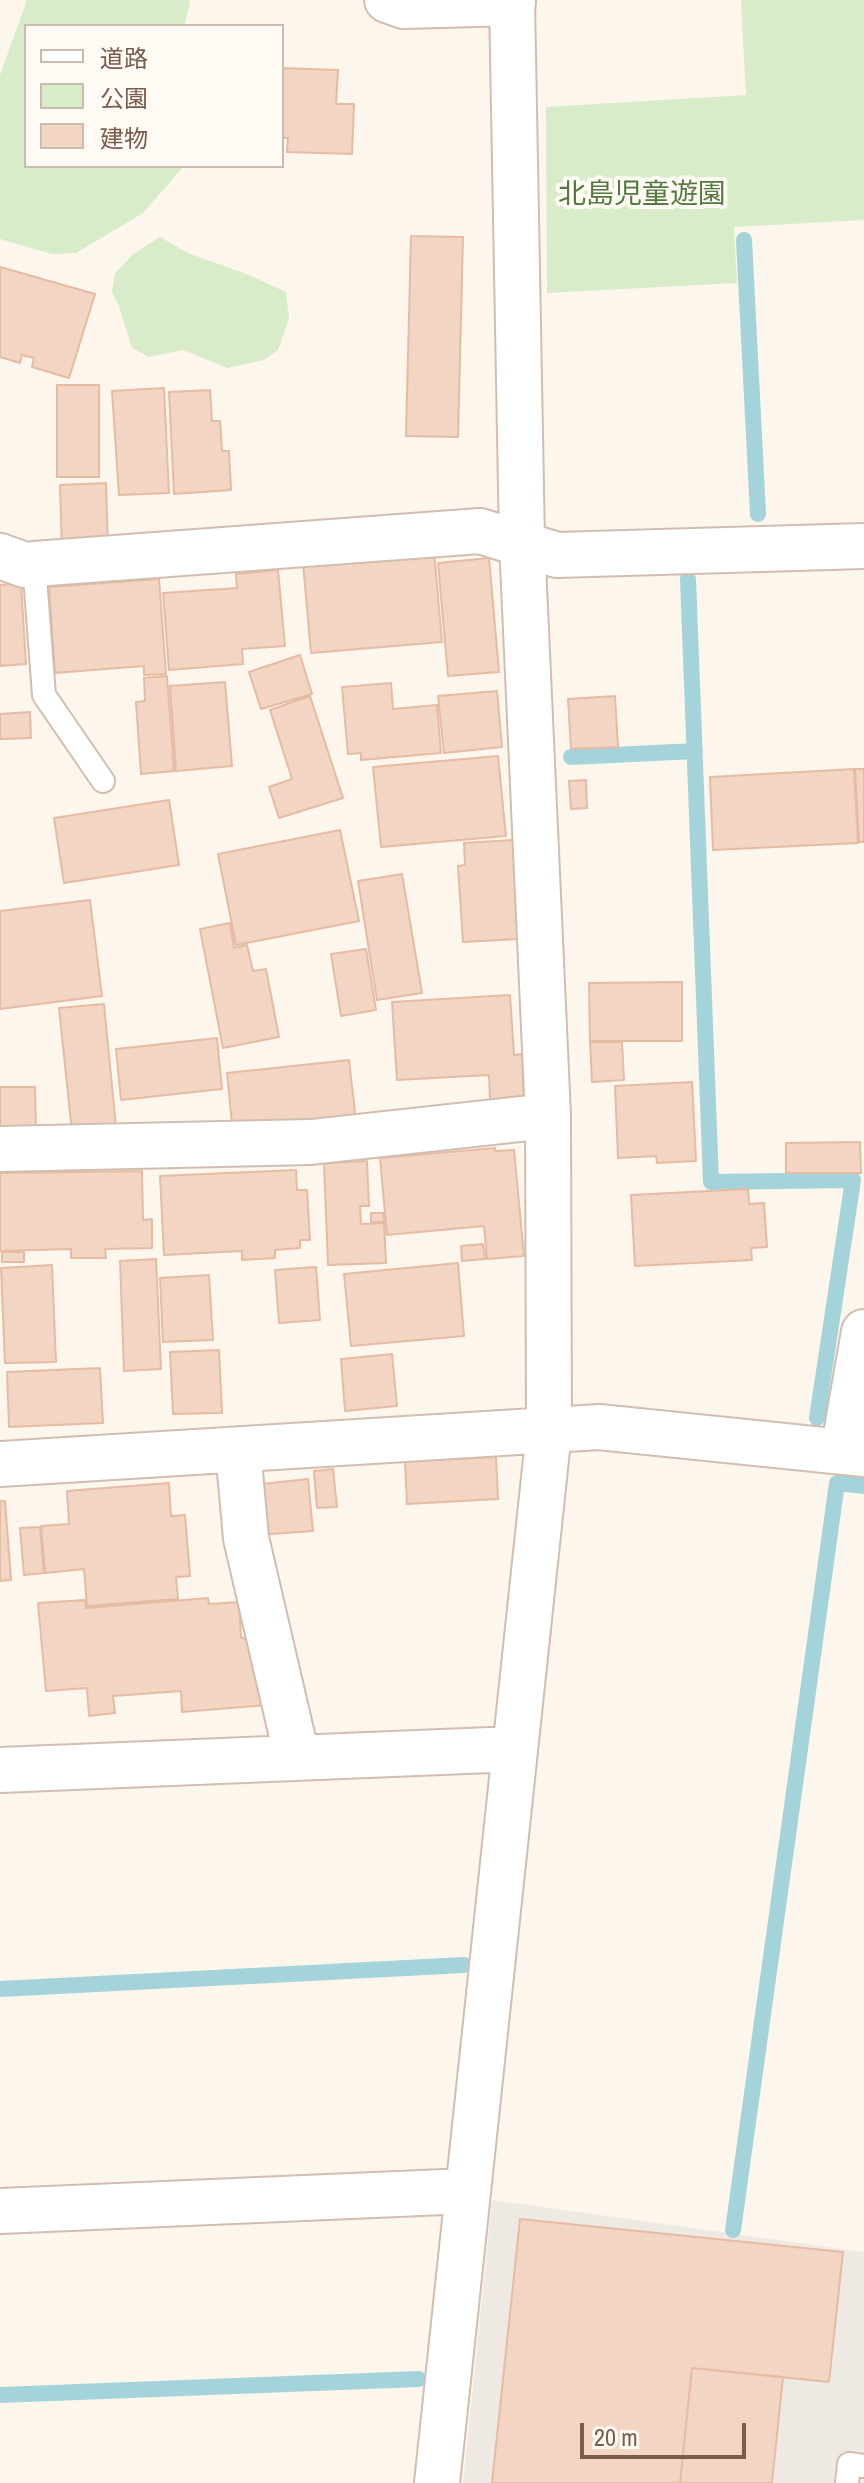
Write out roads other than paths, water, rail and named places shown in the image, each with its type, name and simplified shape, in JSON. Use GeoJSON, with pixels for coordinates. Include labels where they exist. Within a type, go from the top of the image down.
{"type":"FeatureCollection","features":[{"type":"Feature","properties":{"kind":"street"},"geometry":{"type":"LineString","coordinates":[[387,0],[404,6],[512,1],[522,542],[548,1116],[549,1431],[437,2483]]}},
{"type":"Feature","properties":{"kind":"street"},"geometry":{"type":"LineString","coordinates":[[17,560],[480,531],[557,555],[864,546]]}},
{"type":"Feature","properties":{"kind":"street"},"geometry":{"type":"LineString","coordinates":[[0,1149],[311,1142],[548,1116]]}},
{"type":"Feature","properties":{"kind":"street"},"geometry":{"type":"LineString","coordinates":[[0,1464],[599,1427],[854,1453],[864,1332]]}},
{"type":"Feature","properties":{"kind":"street"},"geometry":{"type":"LineString","coordinates":[[238,1450],[246,1538],[297,1757]]}},
{"type":"Feature","properties":{"kind":"street"},"geometry":{"type":"LineString","coordinates":[[0,1770],[515,1749]]}},
{"type":"Feature","properties":{"kind":"street"},"geometry":{"type":"LineString","coordinates":[[0,2211],[468,2191]]}},
{"type":"Feature","properties":{"kind":"lane"},"geometry":{"type":"LineString","coordinates":[[17,560],[44,695],[103,781]]}},
{"type":"Feature","properties":{"kind":"lane"},"geometry":{"type":"LineString","coordinates":[[847,2483],[849,2464],[864,2466]]}},
{"type":"Feature","properties":{"kind":"waterway"},"geometry":{"type":"LineString","coordinates":[[744,240],[758,514]]}},
{"type":"Feature","properties":{"kind":"waterway"},"geometry":{"type":"LineString","coordinates":[[688,579],[711,1182],[853,1180],[817,1418]]}},
{"type":"Feature","properties":{"kind":"waterway"},"geometry":{"type":"LineString","coordinates":[[571,757],[695,751]]}},
{"type":"Feature","properties":{"kind":"waterway"},"geometry":{"type":"LineString","coordinates":[[733,2230],[837,1483],[864,1486]]}},
{"type":"Feature","properties":{"kind":"waterway"},"geometry":{"type":"LineString","coordinates":[[0,1989],[464,1965]]}},
{"type":"Feature","properties":{"kind":"waterway"},"geometry":{"type":"LineString","coordinates":[[0,2395],[419,2379]]}},
{"type":"Feature","properties":{"kind":"park label","name":"北島児童遊園"},"geometry":{"type":"Point","coordinates":[642,195]}}]}
